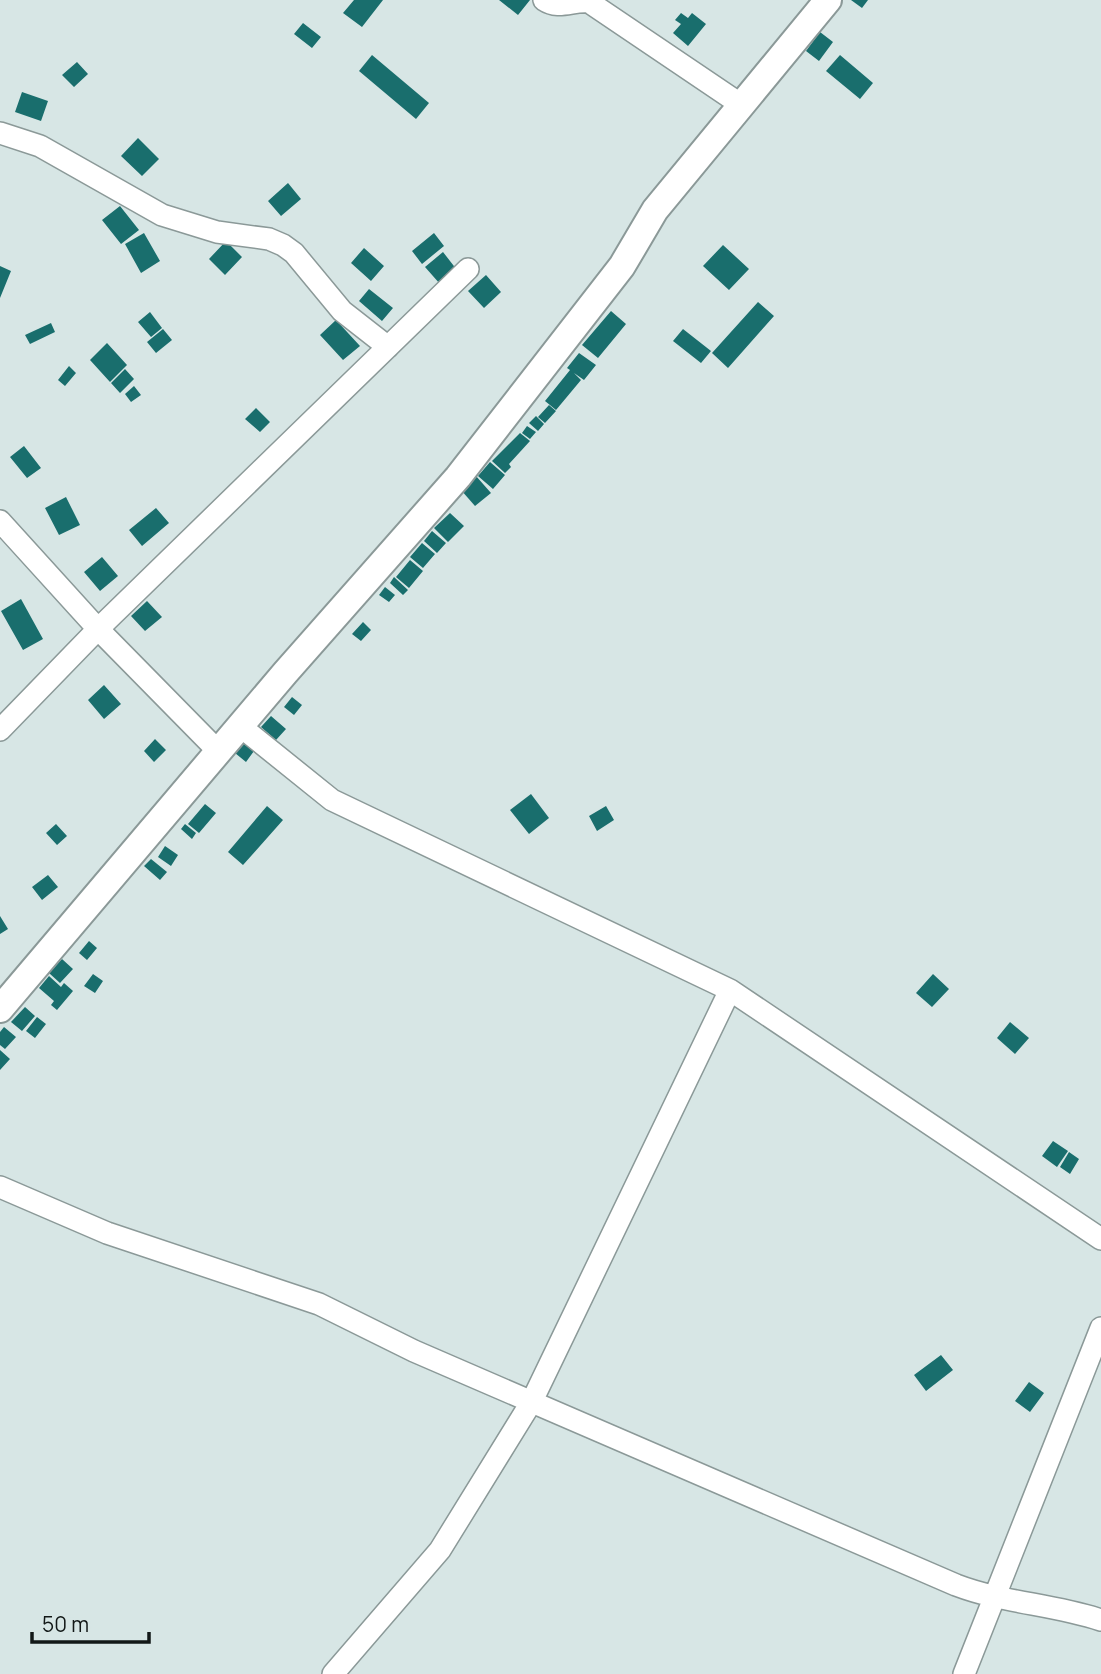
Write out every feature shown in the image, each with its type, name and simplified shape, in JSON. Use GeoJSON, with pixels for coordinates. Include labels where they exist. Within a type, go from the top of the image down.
{"type":"FeatureCollection","features":[{"type":"Feature","properties":{"kind":"main road"},"geometry":{"type":"LineString","coordinates":[[0,1009],[218,751],[458,478],[622,266],[655,210],[828,0]]}},
{"type":"Feature","properties":{"kind":"street"},"geometry":{"type":"LineString","coordinates":[[544,0],[557,5],[589,2],[740,104]]}},
{"type":"Feature","properties":{"kind":"street"},"geometry":{"type":"LineString","coordinates":[[0,132],[40,146],[162,215],[217,232],[269,239],[283,245],[294,253],[342,312],[388,347]]}},
{"type":"Feature","properties":{"kind":"street"},"geometry":{"type":"LineString","coordinates":[[0,730],[98,629],[468,269]]}},
{"type":"Feature","properties":{"kind":"street"},"geometry":{"type":"LineString","coordinates":[[0,521],[98,629],[218,751]]}},
{"type":"Feature","properties":{"kind":"street"},"geometry":{"type":"LineString","coordinates":[[240,726],[332,800],[730,990],[1101,1239]]}},
{"type":"Feature","properties":{"kind":"street"},"geometry":{"type":"LineString","coordinates":[[332,1674],[440,1550],[532,1401],[730,990]]}},
{"type":"Feature","properties":{"kind":"street"},"geometry":{"type":"LineString","coordinates":[[0,1187],[42,1208],[107,1233],[319,1304],[414,1351],[921,1571],[995,1597],[1062,1608],[1101,1620]]}},
{"type":"Feature","properties":{"kind":"street"},"geometry":{"type":"LineString","coordinates":[[964,1674],[1101,1328]]}},
{"type":"Feature","properties":{"kind":"building"},"geometry":{"type":"Polygon","coordinates":[[[354,0],[383,0],[362,27],[343,13],[354,0]]]}},
{"type":"Feature","properties":{"kind":"building"},"geometry":{"type":"Polygon","coordinates":[[[499,0],[530,0],[518,15],[499,0]]]}},
{"type":"Feature","properties":{"kind":"building"},"geometry":{"type":"Polygon","coordinates":[[[851,0],[868,0],[862,8],[851,0]]]}},
{"type":"Feature","properties":{"kind":"building"},"geometry":{"type":"Polygon","coordinates":[[[681,13],[688,18],[692,13],[706,24],[688,46],[673,33],[681,24],[675,20],[681,13]]]}},
{"type":"Feature","properties":{"kind":"building"},"geometry":{"type":"Polygon","coordinates":[[[303,23],[321,37],[312,48],[294,34],[303,23]]]}},
{"type":"Feature","properties":{"kind":"building"},"geometry":{"type":"Polygon","coordinates":[[[820,32],[833,42],[819,61],[806,51],[820,32]]]}},
{"type":"Feature","properties":{"kind":"building"},"geometry":{"type":"Polygon","coordinates":[[[372,55],[429,103],[416,119],[359,71],[372,55]]]}},
{"type":"Feature","properties":{"kind":"building"},"geometry":{"type":"Polygon","coordinates":[[[840,55],[873,83],[860,99],[826,71],[840,55]]]}},
{"type":"Feature","properties":{"kind":"building"},"geometry":{"type":"Polygon","coordinates":[[[77,62],[88,74],[74,87],[62,75],[77,62]]]}},
{"type":"Feature","properties":{"kind":"building"},"geometry":{"type":"Polygon","coordinates":[[[22,92],[48,101],[41,121],[15,112],[22,92]]]}},
{"type":"Feature","properties":{"kind":"building"},"geometry":{"type":"Polygon","coordinates":[[[138,138],[159,159],[142,176],[121,156],[138,138]]]}},
{"type":"Feature","properties":{"kind":"building"},"geometry":{"type":"Polygon","coordinates":[[[288,183],[301,199],[281,216],[268,201],[288,183]]]}},
{"type":"Feature","properties":{"kind":"building"},"geometry":{"type":"Polygon","coordinates":[[[120,206],[139,230],[121,244],[102,220],[120,206]]]}},
{"type":"Feature","properties":{"kind":"building"},"geometry":{"type":"Polygon","coordinates":[[[144,233],[160,261],[141,273],[125,244],[144,233]]]}},
{"type":"Feature","properties":{"kind":"building"},"geometry":{"type":"Polygon","coordinates":[[[434,233],[444,246],[422,264],[412,251],[434,233]]]}},
{"type":"Feature","properties":{"kind":"building"},"geometry":{"type":"Polygon","coordinates":[[[226,241],[242,257],[225,275],[209,259],[226,241]]]}},
{"type":"Feature","properties":{"kind":"building"},"geometry":{"type":"Polygon","coordinates":[[[723,245],[749,269],[729,290],[703,266],[723,245]]]}},
{"type":"Feature","properties":{"kind":"building"},"geometry":{"type":"Polygon","coordinates":[[[364,248],[384,266],[371,281],[351,263],[364,248]]]}},
{"type":"Feature","properties":{"kind":"building"},"geometry":{"type":"Polygon","coordinates":[[[443,252],[457,270],[440,284],[425,267],[443,252]]]}},
{"type":"Feature","properties":{"kind":"building"},"geometry":{"type":"Polygon","coordinates":[[[0,266],[11,271],[0,298],[0,266]]]}},
{"type":"Feature","properties":{"kind":"building"},"geometry":{"type":"Polygon","coordinates":[[[486,275],[501,292],[484,308],[468,291],[486,275]]]}},
{"type":"Feature","properties":{"kind":"building"},"geometry":{"type":"Polygon","coordinates":[[[369,289],[393,308],[382,321],[359,301],[369,289]]]}},
{"type":"Feature","properties":{"kind":"building"},"geometry":{"type":"Polygon","coordinates":[[[758,302],[774,316],[728,368],[712,353],[758,302]]]}},
{"type":"Feature","properties":{"kind":"building"},"geometry":{"type":"Polygon","coordinates":[[[611,311],[626,324],[598,358],[582,345],[611,311]]]}},
{"type":"Feature","properties":{"kind":"building"},"geometry":{"type":"Polygon","coordinates":[[[150,312],[162,328],[151,337],[138,322],[150,312]]]}},
{"type":"Feature","properties":{"kind":"building"},"geometry":{"type":"Polygon","coordinates":[[[336,320],[360,346],[343,360],[320,335],[336,320]]]}},
{"type":"Feature","properties":{"kind":"building"},"geometry":{"type":"Polygon","coordinates":[[[51,323],[55,332],[30,344],[25,335],[51,323]]]}},
{"type":"Feature","properties":{"kind":"building"},"geometry":{"type":"Polygon","coordinates":[[[163,329],[172,340],[156,353],[147,342],[163,329]]]}},
{"type":"Feature","properties":{"kind":"building"},"geometry":{"type":"Polygon","coordinates":[[[683,329],[711,351],[701,363],[673,341],[683,329]]]}},
{"type":"Feature","properties":{"kind":"building"},"geometry":{"type":"Polygon","coordinates":[[[107,343],[127,365],[110,382],[90,360],[107,343]]]}},
{"type":"Feature","properties":{"kind":"building"},"geometry":{"type":"Polygon","coordinates":[[[579,353],[596,365],[584,380],[574,373],[581,380],[556,410],[545,401],[570,370],[567,368],[579,353]]]}},
{"type":"Feature","properties":{"kind":"building"},"geometry":{"type":"Polygon","coordinates":[[[69,366],[76,373],[65,386],[58,380],[69,366]]]}},
{"type":"Feature","properties":{"kind":"building"},"geometry":{"type":"Polygon","coordinates":[[[125,369],[134,379],[120,393],[111,383],[125,369]]]}},
{"type":"Feature","properties":{"kind":"building"},"geometry":{"type":"Polygon","coordinates":[[[134,386],[141,395],[131,402],[125,394],[134,386]]]}},
{"type":"Feature","properties":{"kind":"building"},"geometry":{"type":"Polygon","coordinates":[[[549,405],[556,411],[545,423],[538,417],[549,405]]]}},
{"type":"Feature","properties":{"kind":"building"},"geometry":{"type":"Polygon","coordinates":[[[256,408],[270,422],[260,432],[245,419],[256,408]]]}},
{"type":"Feature","properties":{"kind":"building"},"geometry":{"type":"Polygon","coordinates":[[[536,416],[544,424],[538,431],[529,423],[536,416]]]}},
{"type":"Feature","properties":{"kind":"building"},"geometry":{"type":"Polygon","coordinates":[[[527,426],[536,432],[530,439],[522,433],[527,426]]]}},
{"type":"Feature","properties":{"kind":"building"},"geometry":{"type":"Polygon","coordinates":[[[520,433],[530,441],[509,464],[511,467],[505,473],[492,461],[520,433]]]}},
{"type":"Feature","properties":{"kind":"building"},"geometry":{"type":"Polygon","coordinates":[[[24,446],[41,468],[27,478],[10,457],[24,446]]]}},
{"type":"Feature","properties":{"kind":"building"},"geometry":{"type":"Polygon","coordinates":[[[490,462],[505,475],[493,489],[478,476],[490,462]]]}},
{"type":"Feature","properties":{"kind":"building"},"geometry":{"type":"Polygon","coordinates":[[[476,476],[491,493],[475,506],[461,490],[476,476]]]}},
{"type":"Feature","properties":{"kind":"building"},"geometry":{"type":"Polygon","coordinates":[[[66,497],[80,525],[59,535],[45,508],[66,497]]]}},
{"type":"Feature","properties":{"kind":"building"},"geometry":{"type":"Polygon","coordinates":[[[156,508],[169,523],[142,546],[129,530],[156,508]]]}},
{"type":"Feature","properties":{"kind":"building"},"geometry":{"type":"Polygon","coordinates":[[[450,513],[464,526],[448,542],[434,528],[450,513]]]}},
{"type":"Feature","properties":{"kind":"building"},"geometry":{"type":"Polygon","coordinates":[[[432,531],[446,543],[437,553],[424,541],[432,531]]]}},
{"type":"Feature","properties":{"kind":"building"},"geometry":{"type":"Polygon","coordinates":[[[422,543],[435,554],[423,568],[410,557],[422,543]]]}},
{"type":"Feature","properties":{"kind":"building"},"geometry":{"type":"Polygon","coordinates":[[[102,557],[118,576],[100,591],[84,572],[102,557]]]}},
{"type":"Feature","properties":{"kind":"building"},"geometry":{"type":"Polygon","coordinates":[[[410,560],[423,571],[409,588],[396,577],[410,560]]]}},
{"type":"Feature","properties":{"kind":"building"},"geometry":{"type":"Polygon","coordinates":[[[394,577],[408,590],[403,595],[390,583],[394,577]]]}},
{"type":"Feature","properties":{"kind":"building"},"geometry":{"type":"Polygon","coordinates":[[[385,587],[395,595],[389,602],[379,595],[385,587]]]}},
{"type":"Feature","properties":{"kind":"building"},"geometry":{"type":"Polygon","coordinates":[[[21,599],[43,639],[23,650],[1,611],[21,599]]]}},
{"type":"Feature","properties":{"kind":"building"},"geometry":{"type":"Polygon","coordinates":[[[147,601],[162,617],[145,631],[131,616],[147,601]]]}},
{"type":"Feature","properties":{"kind":"building"},"geometry":{"type":"Polygon","coordinates":[[[363,622],[371,630],[361,641],[352,634],[363,622]]]}},
{"type":"Feature","properties":{"kind":"building"},"geometry":{"type":"Polygon","coordinates":[[[104,685],[121,704],[104,719],[88,700],[104,685]]]}},
{"type":"Feature","properties":{"kind":"building"},"geometry":{"type":"Polygon","coordinates":[[[292,697],[302,705],[294,715],[284,707],[292,697]]]}},
{"type":"Feature","properties":{"kind":"building"},"geometry":{"type":"Polygon","coordinates":[[[271,716],[286,729],[276,740],[261,727],[271,716]]]}},
{"type":"Feature","properties":{"kind":"building"},"geometry":{"type":"Polygon","coordinates":[[[155,739],[166,750],[154,762],[144,751],[155,739]]]}},
{"type":"Feature","properties":{"kind":"building"},"geometry":{"type":"Polygon","coordinates":[[[243,743],[254,751],[246,762],[235,753],[243,743]]]}},
{"type":"Feature","properties":{"kind":"building"},"geometry":{"type":"Polygon","coordinates":[[[531,794],[549,818],[529,834],[510,810],[531,794]]]}},
{"type":"Feature","properties":{"kind":"building"},"geometry":{"type":"Polygon","coordinates":[[[205,804],[216,813],[199,833],[188,824],[205,804]]]}},
{"type":"Feature","properties":{"kind":"building"},"geometry":{"type":"Polygon","coordinates":[[[267,806],[283,820],[243,865],[228,852],[267,806]]]}},
{"type":"Feature","properties":{"kind":"building"},"geometry":{"type":"Polygon","coordinates":[[[606,806],[614,820],[597,831],[589,816],[606,806]]]}},
{"type":"Feature","properties":{"kind":"building"},"geometry":{"type":"Polygon","coordinates":[[[56,824],[67,836],[57,845],[46,833],[56,824]]]}},
{"type":"Feature","properties":{"kind":"building"},"geometry":{"type":"Polygon","coordinates":[[[185,824],[196,833],[192,839],[181,829],[185,824]]]}},
{"type":"Feature","properties":{"kind":"building"},"geometry":{"type":"Polygon","coordinates":[[[165,846],[178,855],[171,866],[158,857],[165,846]]]}},
{"type":"Feature","properties":{"kind":"building"},"geometry":{"type":"Polygon","coordinates":[[[151,859],[167,872],[160,880],[144,866],[151,859]]]}},
{"type":"Feature","properties":{"kind":"building"},"geometry":{"type":"Polygon","coordinates":[[[48,875],[58,887],[42,900],[32,887],[48,875]]]}},
{"type":"Feature","properties":{"kind":"building"},"geometry":{"type":"Polygon","coordinates":[[[0,916],[8,929],[0,934],[0,916]]]}},
{"type":"Feature","properties":{"kind":"building"},"geometry":{"type":"Polygon","coordinates":[[[89,941],[97,948],[87,960],[79,953],[89,941]]]}},
{"type":"Feature","properties":{"kind":"building"},"geometry":{"type":"Polygon","coordinates":[[[62,959],[73,969],[60,983],[49,973],[62,959]]]}},
{"type":"Feature","properties":{"kind":"building"},"geometry":{"type":"Polygon","coordinates":[[[93,974],[103,981],[95,993],[84,986],[93,974]]]}},
{"type":"Feature","properties":{"kind":"building"},"geometry":{"type":"Polygon","coordinates":[[[933,974],[949,989],[932,1007],[916,993],[933,974]]]}},
{"type":"Feature","properties":{"kind":"building"},"geometry":{"type":"Polygon","coordinates":[[[49,976],[61,987],[64,983],[73,991],[57,1010],[51,1005],[54,1001],[39,988],[49,976]]]}},
{"type":"Feature","properties":{"kind":"building"},"geometry":{"type":"Polygon","coordinates":[[[25,1007],[35,1016],[22,1031],[11,1022],[25,1007]]]}},
{"type":"Feature","properties":{"kind":"building"},"geometry":{"type":"Polygon","coordinates":[[[37,1017],[46,1024],[35,1038],[26,1031],[37,1017]]]}},
{"type":"Feature","properties":{"kind":"building"},"geometry":{"type":"Polygon","coordinates":[[[1010,1022],[1029,1038],[1015,1054],[997,1038],[1010,1022]]]}},
{"type":"Feature","properties":{"kind":"building"},"geometry":{"type":"Polygon","coordinates":[[[4,1027],[16,1037],[5,1049],[0,1045],[0,1032],[4,1027]]]}},
{"type":"Feature","properties":{"kind":"building"},"geometry":{"type":"Polygon","coordinates":[[[0,1050],[10,1059],[0,1070],[0,1050]]]}},
{"type":"Feature","properties":{"kind":"building"},"geometry":{"type":"Polygon","coordinates":[[[1053,1141],[1068,1151],[1057,1167],[1042,1156],[1053,1141]]]}},
{"type":"Feature","properties":{"kind":"building"},"geometry":{"type":"Polygon","coordinates":[[[1069,1152],[1079,1159],[1070,1174],[1060,1167],[1069,1152]]]}},
{"type":"Feature","properties":{"kind":"building"},"geometry":{"type":"Polygon","coordinates":[[[941,1355],[953,1370],[926,1391],[914,1375],[941,1355]]]}},
{"type":"Feature","properties":{"kind":"building"},"geometry":{"type":"Polygon","coordinates":[[[1029,1382],[1044,1393],[1030,1412],[1015,1401],[1029,1382]]]}}]}
